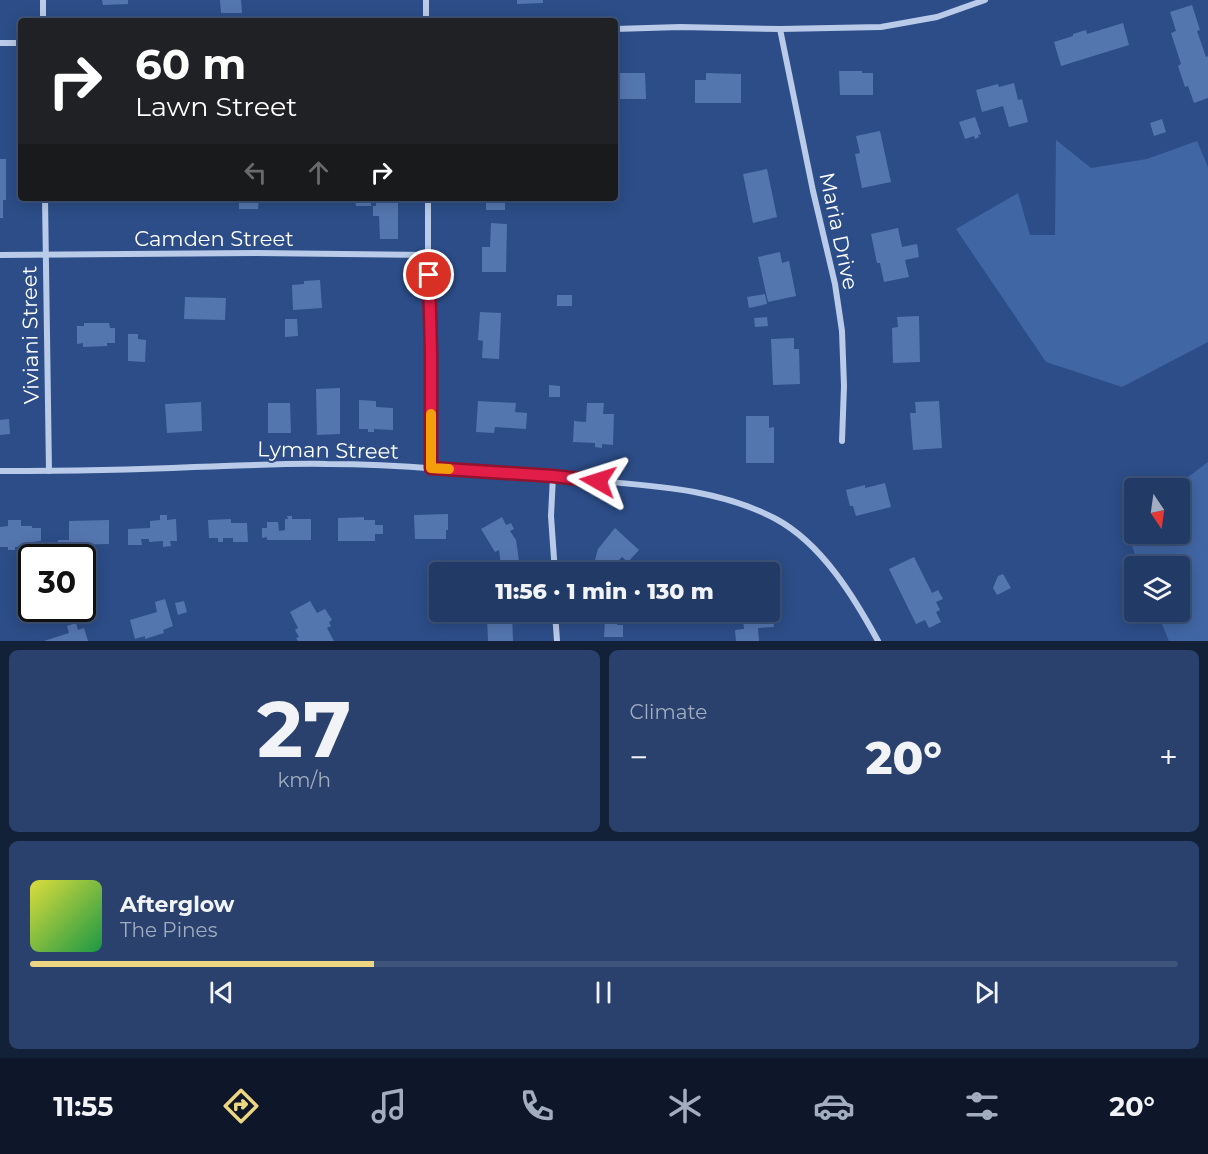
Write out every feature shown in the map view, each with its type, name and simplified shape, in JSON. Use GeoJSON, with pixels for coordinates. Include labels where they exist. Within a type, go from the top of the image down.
{"type":"FeatureCollection","features":[{"type":"Feature","properties":{"kind":"street"},"geometry":{"type":"LineString","coordinates":[[43,0],[43,18]]}},
{"type":"Feature","properties":{"kind":"street"},"geometry":{"type":"LineString","coordinates":[[426,0],[426,18]]}},
{"type":"Feature","properties":{"kind":"street"},"geometry":{"type":"LineString","coordinates":[[618,29],[680,27],[780,30],[880,27],[937,17],[986,0]]}},
{"type":"Feature","properties":{"kind":"street","name":"Maria Drive"},"geometry":{"type":"LineString","coordinates":[[780,30],[813,191],[835,284],[842,331],[844,386],[842,441]]}},
{"type":"Feature","properties":{"kind":"street"},"geometry":{"type":"LineString","coordinates":[[0,43],[18,43]]}},
{"type":"Feature","properties":{"kind":"street","name":"Viviani Street"},"geometry":{"type":"LineString","coordinates":[[45,201],[49,471]]}},
{"type":"Feature","properties":{"kind":"street"},"geometry":{"type":"LineString","coordinates":[[428,201],[431,468]]}},
{"type":"Feature","properties":{"kind":"street","name":"Camden Street"},"geometry":{"type":"LineString","coordinates":[[0,255],[256,253],[428,255]]}},
{"type":"Feature","properties":{"kind":"street","name":"Lyman Street"},"geometry":{"type":"LineString","coordinates":[[0,471],[315,464],[431,468],[553,476],[688,491],[734,501],[778,520],[792,530],[830,566],[861,611],[878,641]]}},
{"type":"Feature","properties":{"kind":"street"},"geometry":{"type":"LineString","coordinates":[[553,476],[551,516],[554,562]]}},
{"type":"Feature","properties":{"kind":"street"},"geometry":{"type":"LineString","coordinates":[[556,622],[557,641]]}},
{"type":"Feature","properties":{"kind":"shaded area"},"geometry":{"type":"Polygon","coordinates":[[[1056,140],[1091,168],[1147,159],[1197,141],[1208,167],[1208,342],[1122,387],[1046,362],[956,229],[1018,193],[1030,235],[1055,235],[1056,140]]]}},
{"type":"Feature","properties":{"kind":"shaded area"},"geometry":{"type":"Polygon","coordinates":[[[1208,462],[1208,641],[1169,641],[1161,622],[1190,622],[1190,556],[1136,556],[1131,544],[1190,544],[1190,478],[1187,478],[1208,462]]]}},
{"type":"Feature","properties":{"kind":"building"},"geometry":{"type":"Polygon","coordinates":[[[102,0],[128,0],[128,4],[103,5],[102,0]]]}},
{"type":"Feature","properties":{"kind":"building"},"geometry":{"type":"Polygon","coordinates":[[[220,0],[241,0],[242,13],[221,13],[220,0]]]}},
{"type":"Feature","properties":{"kind":"building"},"geometry":{"type":"Polygon","coordinates":[[[517,0],[543,0],[543,3],[517,4],[517,0]]]}},
{"type":"Feature","properties":{"kind":"building"},"geometry":{"type":"Polygon","coordinates":[[[1192,5],[1200,30],[1197,31],[1206,57],[1208,56],[1208,98],[1194,103],[1188,86],[1185,87],[1178,66],[1181,64],[1171,33],[1176,31],[1170,12],[1192,5]]]}},
{"type":"Feature","properties":{"kind":"building"},"geometry":{"type":"Polygon","coordinates":[[[1123,23],[1129,45],[1061,66],[1054,42],[1086,30],[1087,34],[1123,23]]]}},
{"type":"Feature","properties":{"kind":"building"},"geometry":{"type":"Polygon","coordinates":[[[839,71],[873,73],[873,95],[840,95],[839,71]]]}},
{"type":"Feature","properties":{"kind":"building"},"geometry":{"type":"Polygon","coordinates":[[[618,73],[645,73],[646,99],[618,99],[618,73]]]}},
{"type":"Feature","properties":{"kind":"building"},"geometry":{"type":"Polygon","coordinates":[[[706,73],[741,74],[741,103],[695,103],[695,80],[706,80],[706,73]]]}},
{"type":"Feature","properties":{"kind":"building"},"geometry":{"type":"Polygon","coordinates":[[[1014,83],[1018,100],[1022,99],[1028,122],[1009,127],[1003,106],[982,112],[976,90],[998,84],[999,87],[1014,83]]]}},
{"type":"Feature","properties":{"kind":"building"},"geometry":{"type":"Polygon","coordinates":[[[975,117],[981,134],[975,139],[974,136],[965,139],[959,122],[975,117]]]}},
{"type":"Feature","properties":{"kind":"building"},"geometry":{"type":"Polygon","coordinates":[[[1162,119],[1166,132],[1154,136],[1150,123],[1162,119]]]}},
{"type":"Feature","properties":{"kind":"building"},"geometry":{"type":"Polygon","coordinates":[[[880,131],[891,182],[862,188],[855,154],[860,153],[856,136],[880,131]]]}},
{"type":"Feature","properties":{"kind":"building"},"geometry":{"type":"Polygon","coordinates":[[[0,159],[6,159],[6,200],[3,200],[3,218],[0,218],[0,159]]]}},
{"type":"Feature","properties":{"kind":"building"},"geometry":{"type":"Polygon","coordinates":[[[767,169],[777,217],[753,223],[743,174],[767,169]]]}},
{"type":"Feature","properties":{"kind":"building"},"geometry":{"type":"Polygon","coordinates":[[[239,201],[259,201],[258,209],[239,209],[239,201]]]}},
{"type":"Feature","properties":{"kind":"building"},"geometry":{"type":"Polygon","coordinates":[[[355,201],[371,201],[371,206],[356,206],[355,201]]]}},
{"type":"Feature","properties":{"kind":"building"},"geometry":{"type":"Polygon","coordinates":[[[376,201],[398,201],[398,239],[380,239],[379,216],[373,216],[373,206],[376,206],[376,201]]]}},
{"type":"Feature","properties":{"kind":"building"},"geometry":{"type":"Polygon","coordinates":[[[486,201],[505,201],[505,210],[486,210],[486,201]]]}},
{"type":"Feature","properties":{"kind":"building"},"geometry":{"type":"Polygon","coordinates":[[[491,223],[507,224],[506,272],[482,272],[482,247],[490,247],[491,223]]]}},
{"type":"Feature","properties":{"kind":"building"},"geometry":{"type":"Polygon","coordinates":[[[898,228],[902,247],[917,244],[919,257],[905,260],[909,277],[884,282],[871,234],[898,228]]]}},
{"type":"Feature","properties":{"kind":"building"},"geometry":{"type":"Polygon","coordinates":[[[780,252],[782,263],[789,261],[796,296],[768,302],[758,257],[780,252]]]}},
{"type":"Feature","properties":{"kind":"building"},"geometry":{"type":"Polygon","coordinates":[[[320,280],[322,308],[293,310],[292,285],[304,284],[304,281],[320,280]]]}},
{"type":"Feature","properties":{"kind":"building"},"geometry":{"type":"Polygon","coordinates":[[[765,294],[767,304],[749,308],[747,297],[765,294]]]}},
{"type":"Feature","properties":{"kind":"building"},"geometry":{"type":"Polygon","coordinates":[[[557,295],[572,295],[572,306],[557,306],[557,295]]]}},
{"type":"Feature","properties":{"kind":"building"},"geometry":{"type":"Polygon","coordinates":[[[185,297],[226,298],[225,320],[184,319],[185,297]]]}},
{"type":"Feature","properties":{"kind":"building"},"geometry":{"type":"Polygon","coordinates":[[[480,312],[501,313],[499,359],[482,358],[483,341],[478,340],[480,312]]]}},
{"type":"Feature","properties":{"kind":"building"},"geometry":{"type":"Polygon","coordinates":[[[919,316],[920,362],[893,363],[892,328],[898,327],[897,317],[919,316]]]}},
{"type":"Feature","properties":{"kind":"building"},"geometry":{"type":"Polygon","coordinates":[[[767,317],[768,326],[755,327],[754,318],[767,317]]]}},
{"type":"Feature","properties":{"kind":"building"},"geometry":{"type":"Polygon","coordinates":[[[285,319],[297,319],[298,336],[285,337],[285,319]]]}},
{"type":"Feature","properties":{"kind":"building"},"geometry":{"type":"Polygon","coordinates":[[[84,323],[109,323],[110,328],[115,328],[115,343],[107,343],[107,346],[83,347],[83,343],[77,344],[77,326],[84,326],[84,323]]]}},
{"type":"Feature","properties":{"kind":"building"},"geometry":{"type":"Polygon","coordinates":[[[128,334],[138,334],[138,339],[146,340],[145,362],[128,361],[128,334]]]}},
{"type":"Feature","properties":{"kind":"building"},"geometry":{"type":"Polygon","coordinates":[[[794,338],[794,349],[799,349],[800,384],[773,385],[771,339],[794,338]]]}},
{"type":"Feature","properties":{"kind":"building"},"geometry":{"type":"Polygon","coordinates":[[[549,385],[560,386],[560,397],[549,397],[549,385]]]}},
{"type":"Feature","properties":{"kind":"building"},"geometry":{"type":"Polygon","coordinates":[[[340,388],[340,434],[317,435],[316,389],[340,388]]]}},
{"type":"Feature","properties":{"kind":"building"},"geometry":{"type":"Polygon","coordinates":[[[359,400],[376,401],[376,407],[393,408],[393,430],[374,429],[374,432],[368,432],[368,429],[359,429],[359,400]]]}},
{"type":"Feature","properties":{"kind":"building"},"geometry":{"type":"Polygon","coordinates":[[[478,401],[516,403],[515,412],[527,413],[526,429],[495,427],[494,433],[476,432],[478,401]]]}},
{"type":"Feature","properties":{"kind":"building"},"geometry":{"type":"Polygon","coordinates":[[[939,401],[942,448],[913,450],[910,413],[916,413],[915,402],[939,401]]]}},
{"type":"Feature","properties":{"kind":"building"},"geometry":{"type":"Polygon","coordinates":[[[201,402],[202,431],[167,433],[165,404],[201,402]]]}},
{"type":"Feature","properties":{"kind":"building"},"geometry":{"type":"Polygon","coordinates":[[[268,403],[290,403],[291,433],[268,433],[268,403]]]}},
{"type":"Feature","properties":{"kind":"building"},"geometry":{"type":"Polygon","coordinates":[[[587,403],[604,403],[603,414],[614,414],[613,445],[602,444],[602,448],[595,447],[595,443],[573,442],[574,421],[586,422],[587,403]]]}},
{"type":"Feature","properties":{"kind":"building"},"geometry":{"type":"Polygon","coordinates":[[[746,416],[769,416],[769,428],[774,427],[774,463],[746,463],[746,416]]]}},
{"type":"Feature","properties":{"kind":"building"},"geometry":{"type":"Polygon","coordinates":[[[9,419],[10,434],[0,435],[0,420],[9,419]]]}},
{"type":"Feature","properties":{"kind":"building"},"geometry":{"type":"Polygon","coordinates":[[[885,483],[891,507],[856,516],[853,506],[850,506],[846,490],[885,483]]]}},
{"type":"Feature","properties":{"kind":"building"},"geometry":{"type":"Polygon","coordinates":[[[448,514],[446,539],[415,539],[414,515],[448,514]]]}},
{"type":"Feature","properties":{"kind":"building"},"geometry":{"type":"Polygon","coordinates":[[[160,515],[167,515],[167,520],[176,519],[177,541],[170,541],[171,546],[163,547],[163,541],[149,542],[149,539],[141,539],[142,545],[128,545],[128,529],[150,528],[150,521],[160,520],[160,515]]]}},
{"type":"Feature","properties":{"kind":"building"},"geometry":{"type":"Polygon","coordinates":[[[287,516],[292,516],[292,519],[311,519],[311,540],[262,538],[262,528],[267,528],[267,522],[278,522],[279,531],[285,530],[287,516]]]}},
{"type":"Feature","properties":{"kind":"building"},"geometry":{"type":"Polygon","coordinates":[[[364,517],[364,520],[375,520],[375,525],[383,525],[383,534],[375,534],[375,541],[338,541],[338,518],[364,517]]]}},
{"type":"Feature","properties":{"kind":"building"},"geometry":{"type":"Polygon","coordinates":[[[502,517],[506,525],[511,523],[514,529],[510,531],[516,540],[519,562],[501,562],[499,550],[495,552],[481,529],[502,517]]]}},
{"type":"Feature","properties":{"kind":"building"},"geometry":{"type":"Polygon","coordinates":[[[231,519],[231,523],[247,523],[248,542],[233,542],[233,538],[223,538],[223,542],[218,542],[218,538],[209,538],[208,520],[231,519]]]}},
{"type":"Feature","properties":{"kind":"building"},"geometry":{"type":"Polygon","coordinates":[[[8,520],[21,520],[21,526],[41,528],[41,541],[32,542],[32,544],[18,544],[15,550],[0,547],[0,527],[8,526],[8,520]]]}},
{"type":"Feature","properties":{"kind":"building"},"geometry":{"type":"Polygon","coordinates":[[[109,520],[109,544],[58,544],[58,540],[69,540],[69,521],[109,520]]]}},
{"type":"Feature","properties":{"kind":"building"},"geometry":{"type":"Polygon","coordinates":[[[615,528],[639,550],[628,562],[622,557],[617,562],[594,562],[598,549],[615,528]]]}},
{"type":"Feature","properties":{"kind":"building"},"geometry":{"type":"Polygon","coordinates":[[[914,557],[932,593],[938,590],[943,599],[936,602],[940,610],[936,612],[941,622],[929,628],[925,620],[916,624],[889,569],[914,557]]]}},
{"type":"Feature","properties":{"kind":"building"},"geometry":{"type":"Polygon","coordinates":[[[1003,574],[1011,588],[997,595],[993,588],[998,576],[1003,574]]]}},
{"type":"Feature","properties":{"kind":"building"},"geometry":{"type":"Polygon","coordinates":[[[165,599],[173,626],[163,630],[164,633],[145,639],[145,636],[135,639],[130,620],[157,612],[155,602],[165,599]]]}},
{"type":"Feature","properties":{"kind":"building"},"geometry":{"type":"Polygon","coordinates":[[[184,601],[187,612],[178,615],[175,603],[184,601]]]}},
{"type":"Feature","properties":{"kind":"building"},"geometry":{"type":"Polygon","coordinates":[[[310,601],[317,613],[325,609],[332,620],[329,622],[331,626],[327,628],[334,641],[298,641],[296,638],[299,637],[295,630],[298,628],[290,612],[310,601]]]}},
{"type":"Feature","properties":{"kind":"building"},"geometry":{"type":"Polygon","coordinates":[[[487,622],[512,622],[513,641],[488,641],[487,622]]]}},
{"type":"Feature","properties":{"kind":"building"},"geometry":{"type":"Polygon","coordinates":[[[605,622],[617,622],[617,625],[623,625],[623,637],[604,637],[605,622]]]}},
{"type":"Feature","properties":{"kind":"building"},"geometry":{"type":"Polygon","coordinates":[[[743,622],[773,622],[774,627],[758,628],[759,641],[736,641],[735,630],[744,629],[743,622]]]}},
{"type":"Feature","properties":{"kind":"building"},"geometry":{"type":"Polygon","coordinates":[[[76,623],[78,630],[84,628],[88,641],[44,641],[69,633],[67,626],[76,623]]]}},
{"type":"Feature","properties":{"kind":"slow traffic"},"geometry":{"type":"LineString","coordinates":[[431,414],[431,468],[449,469]]}},
{"type":"Feature","properties":{"kind":"route"},"geometry":{"type":"LineString","coordinates":[[429,275],[431,468],[598,481]]}}]}
